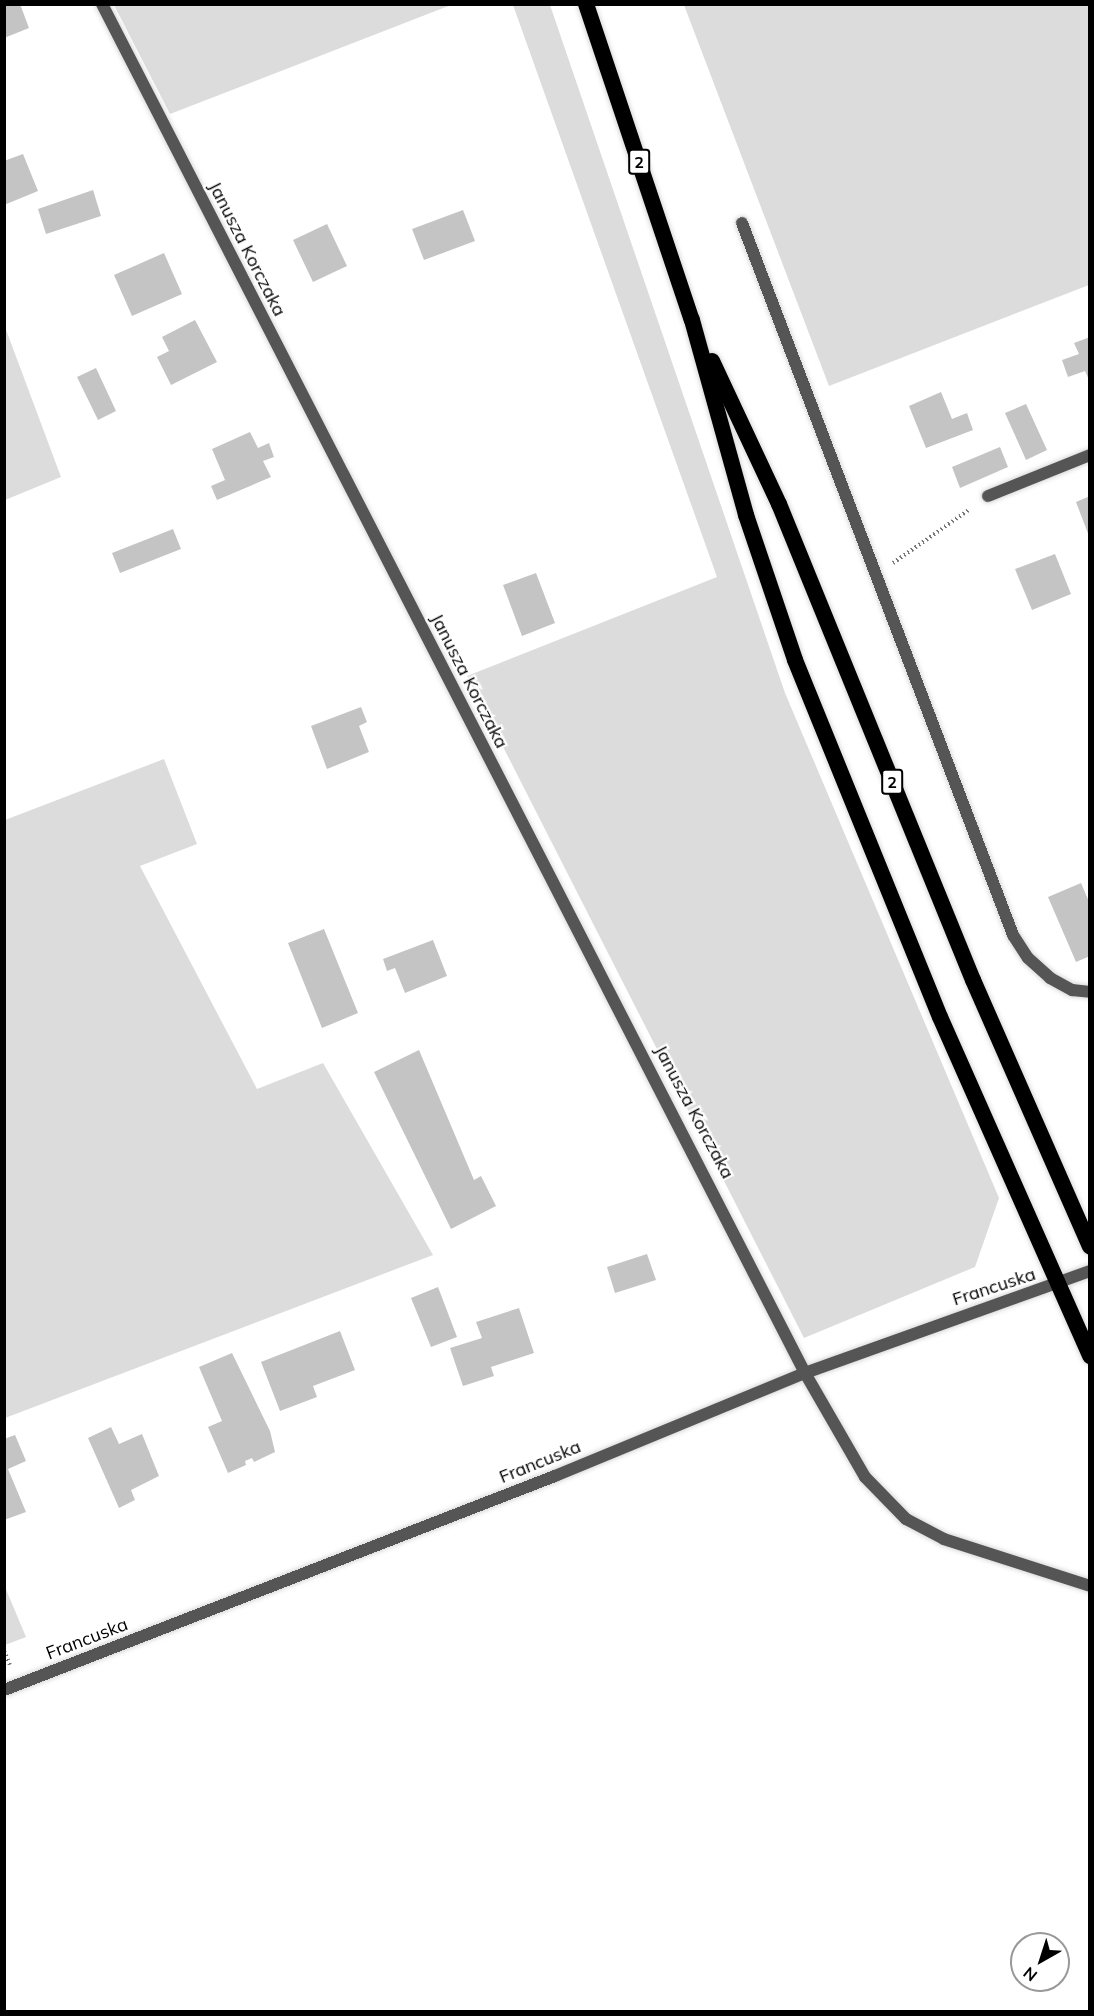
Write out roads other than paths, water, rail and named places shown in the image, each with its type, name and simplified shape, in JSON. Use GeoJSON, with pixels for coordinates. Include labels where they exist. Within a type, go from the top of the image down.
{"type":"FeatureCollection","features":[{"type":"Feature","properties":{"kind":"highway","name":"2"},"geometry":{"type":"LineString","coordinates":[[586,4],[692,320],[746,515],[807,694],[1056,1285],[1089,1356]]}},
{"type":"Feature","properties":{"kind":"highway","name":"2"},"geometry":{"type":"LineString","coordinates":[[692,320],[778,504],[973,980],[1089,1246]]}},
{"type":"Feature","properties":{"kind":"street","name":"Janusza Korczaka"},"geometry":{"type":"LineString","coordinates":[[102,4],[731,1222],[805,1373],[865,1477],[906,1519],[944,1539],[1089,1586]]}},
{"type":"Feature","properties":{"kind":"street"},"geometry":{"type":"LineString","coordinates":[[742,223],[878,574],[1013,935],[1028,958],[1050,978],[1072,990],[1089,992]]}},
{"type":"Feature","properties":{"kind":"street"},"geometry":{"type":"LineString","coordinates":[[988,496],[1089,455]]}},
{"type":"Feature","properties":{"kind":"street","name":"Francuska"},"geometry":{"type":"LineString","coordinates":[[4,1690],[555,1476],[805,1373],[1056,1285],[1089,1271]]}}]}
